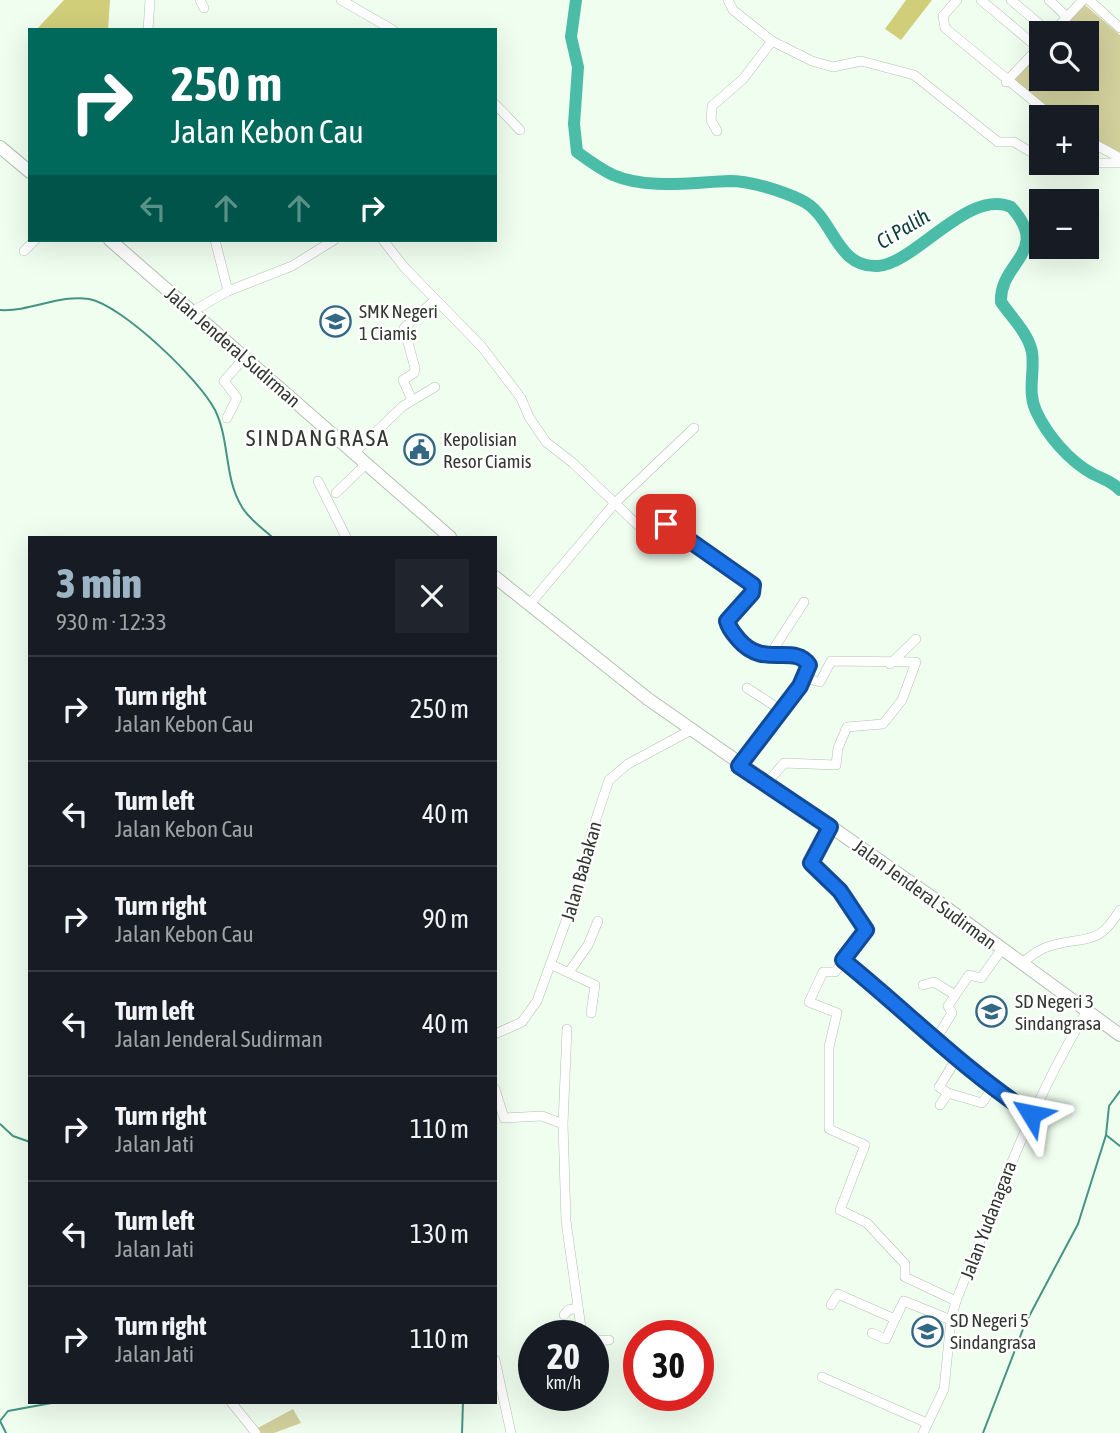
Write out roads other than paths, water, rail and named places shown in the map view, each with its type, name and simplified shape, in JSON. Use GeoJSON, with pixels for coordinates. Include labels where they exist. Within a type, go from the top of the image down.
{"type":"FeatureCollection","features":[{"type":"Feature","properties":{"kind":"highway"},"geometry":{"type":"LineString","coordinates":[[0,147],[28,170]]}},
{"type":"Feature","properties":{"kind":"highway","name":"Jalan Jenderal Sudirman"},"geometry":{"type":"LineString","coordinates":[[112,242],[449,536]]}},
{"type":"Feature","properties":{"kind":"highway","name":"Jalan Jenderal Sudirman"},"geometry":{"type":"LineString","coordinates":[[497,579],[739,766],[830,827],[1120,1035]]}},
{"type":"Feature","properties":{"kind":"street"},"geometry":{"type":"LineString","coordinates":[[148,28],[150,0]]}},
{"type":"Feature","properties":{"kind":"street"},"geometry":{"type":"LineString","coordinates":[[341,0],[390,28]]}},
{"type":"Feature","properties":{"kind":"street"},"geometry":{"type":"LineString","coordinates":[[729,0],[733,10],[772,41],[833,68],[861,61],[914,75],[998,142],[1014,142],[1029,151]]}},
{"type":"Feature","properties":{"kind":"street"},"geometry":{"type":"LineString","coordinates":[[957,0],[943,16],[945,28],[1006,82],[1037,105]]}},
{"type":"Feature","properties":{"kind":"street"},"geometry":{"type":"LineString","coordinates":[[981,0],[1029,37]]}},
{"type":"Feature","properties":{"kind":"street"},"geometry":{"type":"LineString","coordinates":[[1011,0],[1036,21]]}},
{"type":"Feature","properties":{"kind":"street"},"geometry":{"type":"LineString","coordinates":[[1049,0],[1067,17]]}},
{"type":"Feature","properties":{"kind":"street"},"geometry":{"type":"LineString","coordinates":[[1089,0],[1120,28]]}},
{"type":"Feature","properties":{"kind":"street"},"geometry":{"type":"LineString","coordinates":[[1063,21],[1077,2]]}},
{"type":"Feature","properties":{"kind":"street"},"geometry":{"type":"LineString","coordinates":[[717,131],[711,120],[712,106],[743,79],[772,41]]}},
{"type":"Feature","properties":{"kind":"street"},"geometry":{"type":"LineString","coordinates":[[1006,82],[1029,58]]}},
{"type":"Feature","properties":{"kind":"street"},"geometry":{"type":"LineString","coordinates":[[497,106],[520,130]]}},
{"type":"Feature","properties":{"kind":"street"},"geometry":{"type":"LineString","coordinates":[[1099,147],[1120,160]]}},
{"type":"Feature","properties":{"kind":"street"},"geometry":{"type":"LineString","coordinates":[[1099,162],[1120,160]]}},
{"type":"Feature","properties":{"kind":"street"},"geometry":{"type":"LineString","coordinates":[[24,251],[33,242]]}},
{"type":"Feature","properties":{"kind":"street"},"geometry":{"type":"LineString","coordinates":[[216,242],[228,291]]}},
{"type":"Feature","properties":{"kind":"street"},"geometry":{"type":"LineString","coordinates":[[193,311],[228,291],[292,266],[330,242]]}},
{"type":"Feature","properties":{"kind":"street"},"geometry":{"type":"LineString","coordinates":[[385,242],[435,300],[482,347],[521,398],[546,442],[647,534],[653,534],[663,525],[669,525],[753,585],[752,593],[727,624],[746,648],[769,656],[788,654],[803,659],[809,665],[804,678],[739,766]]}},
{"type":"Feature","properties":{"kind":"street"},"geometry":{"type":"LineString","coordinates":[[412,400],[403,380],[414,373],[415,368],[404,328],[435,300]]}},
{"type":"Feature","properties":{"kind":"street"},"geometry":{"type":"LineString","coordinates":[[226,418],[237,398],[225,380],[245,357]]}},
{"type":"Feature","properties":{"kind":"street"},"geometry":{"type":"LineString","coordinates":[[354,453],[412,400],[435,387]]}},
{"type":"Feature","properties":{"kind":"street"},"geometry":{"type":"LineString","coordinates":[[529,605],[615,503],[694,428]]}},
{"type":"Feature","properties":{"kind":"street"},"geometry":{"type":"LineString","coordinates":[[336,493],[366,464]]}},
{"type":"Feature","properties":{"kind":"street"},"geometry":{"type":"LineString","coordinates":[[318,481],[346,536]]}},
{"type":"Feature","properties":{"kind":"street"},"geometry":{"type":"LineString","coordinates":[[769,656],[804,602]]}},
{"type":"Feature","properties":{"kind":"street"},"geometry":{"type":"LineString","coordinates":[[890,664],[916,639]]}},
{"type":"Feature","properties":{"kind":"street"},"geometry":{"type":"LineString","coordinates":[[766,784],[784,763],[836,765],[838,748],[847,727],[883,724],[902,700],[916,662],[890,664],[831,661],[820,682],[804,678]]}},
{"type":"Feature","properties":{"kind":"street"},"geometry":{"type":"LineString","coordinates":[[747,688],[781,710]]}},
{"type":"Feature","properties":{"kind":"street","name":"Jalan Babakan"},"geometry":{"type":"LineString","coordinates":[[497,1033],[528,1017],[552,965],[583,874],[588,843],[609,780],[628,764],[691,730]]}},
{"type":"Feature","properties":{"kind":"street"},"geometry":{"type":"LineString","coordinates":[[830,827],[811,863],[840,891],[866,930],[835,972],[823,972],[809,1002],[837,1013],[829,1047],[829,1129],[864,1144],[841,1212],[867,1223],[905,1264],[905,1277],[956,1301]]}},
{"type":"Feature","properties":{"kind":"street"},"geometry":{"type":"LineString","coordinates":[[1022,963],[1052,945],[1091,940],[1109,928],[1120,911]]}},
{"type":"Feature","properties":{"kind":"street"},"geometry":{"type":"LineString","coordinates":[[569,972],[588,945],[598,921]]}},
{"type":"Feature","properties":{"kind":"street"},"geometry":{"type":"LineString","coordinates":[[936,1039],[952,1013],[948,1006],[969,975],[981,978],[1002,949]]}},
{"type":"Feature","properties":{"kind":"street"},"geometry":{"type":"LineString","coordinates":[[843,960],[957,1058],[1031,1114]]}},
{"type":"Feature","properties":{"kind":"street"},"geometry":{"type":"LineString","coordinates":[[552,965],[595,985],[591,1013]]}},
{"type":"Feature","properties":{"kind":"street"},"geometry":{"type":"LineString","coordinates":[[923,985],[934,982],[955,995]]}},
{"type":"Feature","properties":{"kind":"street","name":"Jalan Yudanagara"},"geometry":{"type":"LineString","coordinates":[[923,1433],[944,1389],[951,1320],[956,1301],[1031,1114],[1087,1011]]}},
{"type":"Feature","properties":{"kind":"street"},"geometry":{"type":"LineString","coordinates":[[567,1029],[563,1124],[566,1221],[580,1320]]}},
{"type":"Feature","properties":{"kind":"street"},"geometry":{"type":"LineString","coordinates":[[957,1058],[939,1087],[948,1093],[982,1103],[993,1087]]}},
{"type":"Feature","properties":{"kind":"street"},"geometry":{"type":"LineString","coordinates":[[940,1105],[948,1093]]}},
{"type":"Feature","properties":{"kind":"street"},"geometry":{"type":"LineString","coordinates":[[497,1095],[504,1118],[542,1116],[563,1124]]}},
{"type":"Feature","properties":{"kind":"street"},"geometry":{"type":"LineString","coordinates":[[831,1305],[838,1294],[895,1319]]}},
{"type":"Feature","properties":{"kind":"street"},"geometry":{"type":"LineString","coordinates":[[872,1333],[886,1339],[904,1301],[951,1320]]}},
{"type":"Feature","properties":{"kind":"street"},"geometry":{"type":"LineString","coordinates":[[564,1315],[568,1310],[578,1308]]}},
{"type":"Feature","properties":{"kind":"street"},"geometry":{"type":"LineString","coordinates":[[497,1369],[511,1433]]}},
{"type":"Feature","properties":{"kind":"street"},"geometry":{"type":"LineString","coordinates":[[822,1377],[927,1423]]}},
{"type":"Feature","properties":{"kind":"street"},"geometry":{"type":"LineString","coordinates":[[233,1404],[256,1433]]}},
{"type":"Feature","properties":{"kind":"waterway","name":"Ci Palih"},"geometry":{"type":"LineString","coordinates":[[576,0],[571,37],[578,67],[574,124],[577,152],[613,175],[656,184],[738,181],[776,190],[801,200],[812,208],[852,259],[878,266],[893,262],[977,208],[994,204],[1011,207],[1022,222],[1026,235],[1025,246],[1007,277],[1001,302],[1030,345],[1033,359],[1033,404],[1046,429],[1067,455],[1084,469],[1111,482],[1120,490]]}},
{"type":"Feature","properties":{"kind":"waterway"},"geometry":{"type":"LineString","coordinates":[[0,310],[67,299],[89,299],[103,304],[139,329],[193,380],[215,410],[236,496],[248,515],[271,536]]}},
{"type":"Feature","properties":{"kind":"waterway"},"geometry":{"type":"LineString","coordinates":[[1120,1091],[1109,1106],[1106,1135],[1120,1146]]}},
{"type":"Feature","properties":{"kind":"waterway"},"geometry":{"type":"LineString","coordinates":[[0,1124],[13,1136],[28,1141]]}},
{"type":"Feature","properties":{"kind":"waterway"},"geometry":{"type":"LineString","coordinates":[[983,1433],[1025,1324],[1078,1224],[1106,1135]]}},
{"type":"Feature","properties":{"kind":"waterway"},"geometry":{"type":"LineString","coordinates":[[6,1433],[0,1421],[8,1411],[46,1404]]}},
{"type":"Feature","properties":{"kind":"waterway"},"geometry":{"type":"LineString","coordinates":[[462,1433],[463,1404]]}},
{"type":"Feature","properties":{"kind":"place","name":"SMK Negeri 1 Ciamis"},"geometry":{"type":"Point","coordinates":[336,322]}},
{"type":"Feature","properties":{"kind":"place","name":"Kepolisian Resor Ciamis"},"geometry":{"type":"Point","coordinates":[420,450]}},
{"type":"Feature","properties":{"kind":"place","name":"SD Negeri 3 Sindangrasa"},"geometry":{"type":"Point","coordinates":[992,1012]}},
{"type":"Feature","properties":{"kind":"place","name":"SD Negeri 5 Sindangrasa"},"geometry":{"type":"Point","coordinates":[927,1331]}},
{"type":"Feature","properties":{"kind":"district","name":"SINDANGRASA"},"geometry":{"type":"Point","coordinates":[318,438]}}]}
